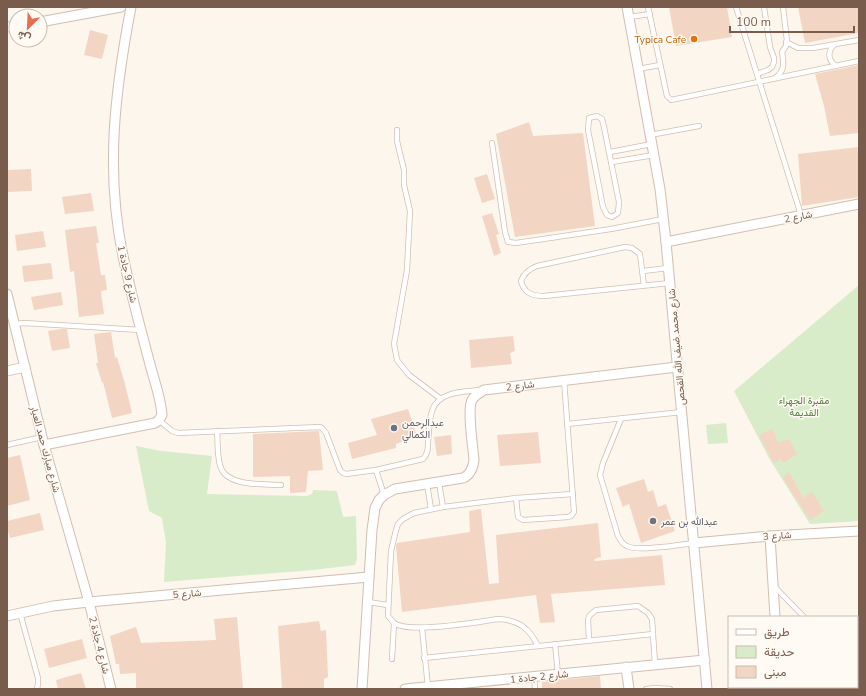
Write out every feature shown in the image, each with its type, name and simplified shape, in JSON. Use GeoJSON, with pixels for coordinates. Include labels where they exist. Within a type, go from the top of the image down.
{"type":"FeatureCollection","features":[{"type":"Feature","properties":{"kind":"street"},"geometry":{"type":"LineString","coordinates":[[48,21],[121,7]]}},
{"type":"Feature","properties":{"kind":"street","name":"شارع 9 جادة 1"},"geometry":{"type":"LineString","coordinates":[[131,7],[119,70],[112,148],[118,227],[123,256],[162,411],[162,415],[159,420]]}},
{"type":"Feature","properties":{"kind":"street","name":"شارع محمد ضيف الله القحص"},"geometry":{"type":"LineString","coordinates":[[627,7],[654,155],[666,242],[707,689]]}},
{"type":"Feature","properties":{"kind":"street","name":"شارع 2"},"geometry":{"type":"LineString","coordinates":[[666,242],[859,204]]}},
{"type":"Feature","properties":{"kind":"street","name":"شارع مبارك حمد العيار"},"geometry":{"type":"LineString","coordinates":[[7,294],[43,441],[89,602]]}},
{"type":"Feature","properties":{"kind":"street"},"geometry":{"type":"LineString","coordinates":[[7,371],[26,367]]}},
{"type":"Feature","properties":{"kind":"street","name":"شارع 2"},"geometry":{"type":"LineString","coordinates":[[484,390],[677,367]]}},
{"type":"Feature","properties":{"kind":"street"},"geometry":{"type":"LineString","coordinates":[[362,689],[372,530],[375,508],[379,500],[384,495],[395,490],[463,478],[468,474],[473,467],[474,460],[470,411],[471,402],[475,396],[484,390]]}},
{"type":"Feature","properties":{"kind":"street"},"geometry":{"type":"LineString","coordinates":[[43,441],[155,423],[159,420]]}},
{"type":"Feature","properties":{"kind":"street","name":"شارع 3"},"geometry":{"type":"LineString","coordinates":[[694,542],[859,531]]}},
{"type":"Feature","properties":{"kind":"street"},"geometry":{"type":"LineString","coordinates":[[770,536],[775,616]]}},
{"type":"Feature","properties":{"kind":"street","name":"شارع 5"},"geometry":{"type":"LineString","coordinates":[[7,616],[52,606],[89,602],[369,577]]}},
{"type":"Feature","properties":{"kind":"street","name":"شارع 4 جادة 2"},"geometry":{"type":"LineString","coordinates":[[89,602],[111,689]]}},
{"type":"Feature","properties":{"kind":"street","name":"شارع 2 جادة 1"},"geometry":{"type":"LineString","coordinates":[[405,689],[488,683],[534,676],[705,660]]}},
{"type":"Feature","properties":{"kind":"street"},"geometry":{"type":"LineString","coordinates":[[626,667],[629,689]]}},
{"type":"Feature","properties":{"kind":"lane"},"geometry":{"type":"LineString","coordinates":[[648,7],[667,96],[671,100],[859,62]]}},
{"type":"Feature","properties":{"kind":"lane"},"geometry":{"type":"LineString","coordinates":[[736,7],[801,215]]}},
{"type":"Feature","properties":{"kind":"lane"},"geometry":{"type":"LineString","coordinates":[[757,74],[772,67],[774,58],[770,47],[764,7]]}},
{"type":"Feature","properties":{"kind":"lane"},"geometry":{"type":"LineString","coordinates":[[774,79],[780,75],[784,63],[782,52],[786,46],[786,42],[783,7]]}},
{"type":"Feature","properties":{"kind":"lane"},"geometry":{"type":"LineString","coordinates":[[629,17],[650,14]]}},
{"type":"Feature","properties":{"kind":"lane"},"geometry":{"type":"LineString","coordinates":[[786,42],[798,48],[812,48],[859,40]]}},
{"type":"Feature","properties":{"kind":"lane"},"geometry":{"type":"LineString","coordinates":[[834,45],[829,56],[830,60],[836,66]]}},
{"type":"Feature","properties":{"kind":"lane"},"geometry":{"type":"LineString","coordinates":[[770,47],[773,51],[782,52]]}},
{"type":"Feature","properties":{"kind":"lane"},"geometry":{"type":"LineString","coordinates":[[638,70],[660,65]]}},
{"type":"Feature","properties":{"kind":"lane"},"geometry":{"type":"LineString","coordinates":[[597,116],[602,119],[612,162],[619,207],[618,213],[612,217],[607,215],[603,207],[588,130],[588,121],[592,117],[597,116]]}},
{"type":"Feature","properties":{"kind":"lane"},"geometry":{"type":"LineString","coordinates":[[610,152],[699,126]]}},
{"type":"Feature","properties":{"kind":"lane"},"geometry":{"type":"LineString","coordinates":[[397,130],[397,141],[404,170],[404,185],[410,211],[407,270],[394,344],[397,360],[409,375],[441,398]]}},
{"type":"Feature","properties":{"kind":"lane"},"geometry":{"type":"LineString","coordinates":[[492,143],[505,232],[508,242],[516,243],[663,219]]}},
{"type":"Feature","properties":{"kind":"lane"},"geometry":{"type":"LineString","coordinates":[[612,162],[654,155]]}},
{"type":"Feature","properties":{"kind":"lane"},"geometry":{"type":"LineString","coordinates":[[644,286],[640,254],[632,248],[625,247],[537,266],[526,272],[521,281],[524,290],[530,294],[538,296],[644,286],[670,283]]}},
{"type":"Feature","properties":{"kind":"lane"},"geometry":{"type":"LineString","coordinates":[[643,271],[668,268]]}},
{"type":"Feature","properties":{"kind":"lane"},"geometry":{"type":"LineString","coordinates":[[15,324],[24,322],[141,330]]}},
{"type":"Feature","properties":{"kind":"lane"},"geometry":{"type":"LineString","coordinates":[[516,498],[517,514],[520,519],[568,517],[574,512],[564,380]]}},
{"type":"Feature","properties":{"kind":"lane"},"geometry":{"type":"LineString","coordinates":[[159,420],[172,431],[178,433],[320,427],[326,433],[340,470],[346,474],[376,470],[419,461],[425,457],[427,452],[433,409],[441,398],[454,393],[484,390]]}},
{"type":"Feature","properties":{"kind":"lane"},"geometry":{"type":"LineString","coordinates":[[567,424],[682,412]]}},
{"type":"Feature","properties":{"kind":"lane"},"geometry":{"type":"LineString","coordinates":[[621,419],[603,463],[600,475],[618,536],[627,546],[634,548],[673,546],[694,542]]}},
{"type":"Feature","properties":{"kind":"lane"},"geometry":{"type":"LineString","coordinates":[[217,431],[220,466],[223,473],[235,481],[244,483],[280,485]]}},
{"type":"Feature","properties":{"kind":"lane"},"geometry":{"type":"LineString","coordinates":[[7,445],[43,441]]}},
{"type":"Feature","properties":{"kind":"lane"},"geometry":{"type":"LineString","coordinates":[[376,470],[384,495]]}},
{"type":"Feature","properties":{"kind":"lane"},"geometry":{"type":"LineString","coordinates":[[439,482],[443,507]]}},
{"type":"Feature","properties":{"kind":"lane"},"geometry":{"type":"LineString","coordinates":[[427,484],[431,509]]}},
{"type":"Feature","properties":{"kind":"lane"},"geometry":{"type":"LineString","coordinates":[[538,646],[533,636],[527,630],[520,624],[510,620],[498,619],[422,628],[394,623],[388,616],[391,551],[398,524],[403,519],[414,513],[443,507],[516,498],[573,494]]}},
{"type":"Feature","properties":{"kind":"lane"},"geometry":{"type":"LineString","coordinates":[[773,585],[803,616]]}},
{"type":"Feature","properties":{"kind":"lane"},"geometry":{"type":"LineString","coordinates":[[368,602],[388,605]]}},
{"type":"Feature","properties":{"kind":"lane"},"geometry":{"type":"LineString","coordinates":[[589,640],[588,619],[596,610],[638,606],[648,613],[652,619],[655,664]]}},
{"type":"Feature","properties":{"kind":"lane"},"geometry":{"type":"LineString","coordinates":[[20,613],[38,678],[37,689]]}},
{"type":"Feature","properties":{"kind":"lane"},"geometry":{"type":"LineString","coordinates":[[392,659],[394,623]]}},
{"type":"Feature","properties":{"kind":"lane"},"geometry":{"type":"LineString","coordinates":[[422,628],[428,687]]}},
{"type":"Feature","properties":{"kind":"lane"},"geometry":{"type":"LineString","coordinates":[[424,658],[653,634]]}},
{"type":"Feature","properties":{"kind":"lane"},"geometry":{"type":"LineString","coordinates":[[555,644],[558,674]]}},
{"type":"Feature","properties":{"kind":"lane"},"geometry":{"type":"LineString","coordinates":[[534,676],[535,689]]}},
{"type":"Feature","properties":{"kind":"lane"},"geometry":{"type":"LineString","coordinates":[[646,689],[670,689]]}},
{"type":"Feature","properties":{"kind":"green space","name":"مقبرة الجهراء القديمة"},"geometry":{"type":"Polygon","coordinates":[[[859,285],[859,521],[810,524],[769,458],[734,391],[859,285]]]}},
{"type":"Feature","properties":{"kind":"green space"},"geometry":{"type":"Polygon","coordinates":[[[726,423],[728,443],[708,444],[706,425],[726,423]]]}},
{"type":"Feature","properties":{"kind":"green space"},"geometry":{"type":"Polygon","coordinates":[[[136,446],[161,451],[212,456],[207,494],[307,496],[312,494],[313,490],[337,491],[343,517],[356,516],[357,559],[355,565],[313,570],[164,582],[166,543],[162,518],[149,511],[136,446]]]}},
{"type":"Feature","properties":{"kind":"building"},"geometry":{"type":"Polygon","coordinates":[[[669,7],[727,7],[732,37],[676,46],[669,7]]]}},
{"type":"Feature","properties":{"kind":"building"},"geometry":{"type":"Polygon","coordinates":[[[798,7],[859,7],[859,33],[805,43],[798,7]]]}},
{"type":"Feature","properties":{"kind":"building"},"geometry":{"type":"Polygon","coordinates":[[[90,30],[108,35],[102,59],[84,55],[90,30]]]}},
{"type":"Feature","properties":{"kind":"building"},"geometry":{"type":"Polygon","coordinates":[[[859,65],[859,133],[830,136],[824,106],[815,74],[859,65]]]}},
{"type":"Feature","properties":{"kind":"building"},"geometry":{"type":"Polygon","coordinates":[[[529,122],[533,136],[583,133],[595,226],[515,237],[496,134],[529,122]]]}},
{"type":"Feature","properties":{"kind":"building"},"geometry":{"type":"Polygon","coordinates":[[[859,147],[859,197],[802,206],[798,154],[859,147]]]}},
{"type":"Feature","properties":{"kind":"building"},"geometry":{"type":"Polygon","coordinates":[[[31,169],[32,191],[7,192],[7,170],[31,169]]]}},
{"type":"Feature","properties":{"kind":"building"},"geometry":{"type":"Polygon","coordinates":[[[487,174],[495,199],[482,203],[474,178],[487,174]]]}},
{"type":"Feature","properties":{"kind":"building"},"geometry":{"type":"Polygon","coordinates":[[[91,193],[94,211],[65,214],[62,197],[91,193]]]}},
{"type":"Feature","properties":{"kind":"building"},"geometry":{"type":"Polygon","coordinates":[[[492,213],[499,234],[496,235],[501,253],[494,256],[482,216],[492,213]]]}},
{"type":"Feature","properties":{"kind":"building"},"geometry":{"type":"Polygon","coordinates":[[[96,226],[99,243],[96,243],[101,275],[105,275],[107,290],[101,291],[104,314],[79,317],[74,271],[70,272],[65,230],[96,226]]]}},
{"type":"Feature","properties":{"kind":"building"},"geometry":{"type":"Polygon","coordinates":[[[43,231],[46,247],[17,251],[15,235],[43,231]]]}},
{"type":"Feature","properties":{"kind":"building"},"geometry":{"type":"Polygon","coordinates":[[[51,263],[53,279],[24,282],[22,266],[51,263]]]}},
{"type":"Feature","properties":{"kind":"building"},"geometry":{"type":"Polygon","coordinates":[[[61,292],[63,305],[34,310],[31,297],[61,292]]]}},
{"type":"Feature","properties":{"kind":"building"},"geometry":{"type":"Polygon","coordinates":[[[67,329],[70,348],[52,351],[48,331],[67,329]]]}},
{"type":"Feature","properties":{"kind":"building"},"geometry":{"type":"Polygon","coordinates":[[[111,332],[115,358],[117,357],[132,413],[112,418],[103,382],[102,383],[96,363],[98,363],[94,334],[111,332]]]}},
{"type":"Feature","properties":{"kind":"building"},"geometry":{"type":"Polygon","coordinates":[[[513,336],[515,351],[510,353],[512,364],[471,368],[469,340],[513,336]]]}},
{"type":"Feature","properties":{"kind":"building","name":"عبدالرحمن الكمالي"},"geometry":{"type":"Polygon","coordinates":[[[408,409],[417,436],[396,444],[396,448],[352,459],[348,443],[377,435],[371,419],[408,409]]]}},
{"type":"Feature","properties":{"kind":"building"},"geometry":{"type":"Polygon","coordinates":[[[773,429],[778,443],[789,439],[797,454],[783,463],[781,459],[774,463],[759,435],[773,429]]]}},
{"type":"Feature","properties":{"kind":"building"},"geometry":{"type":"Polygon","coordinates":[[[319,431],[323,470],[308,471],[306,492],[290,493],[290,476],[253,477],[253,434],[319,431]]]}},
{"type":"Feature","properties":{"kind":"building"},"geometry":{"type":"Polygon","coordinates":[[[538,432],[541,463],[500,466],[497,435],[538,432]]]}},
{"type":"Feature","properties":{"kind":"building"},"geometry":{"type":"Polygon","coordinates":[[[451,435],[452,454],[437,456],[434,437],[451,435]]]}},
{"type":"Feature","properties":{"kind":"building"},"geometry":{"type":"Polygon","coordinates":[[[20,455],[30,500],[7,506],[7,458],[20,455]]]}},
{"type":"Feature","properties":{"kind":"building"},"geometry":{"type":"Polygon","coordinates":[[[789,472],[803,498],[812,492],[824,511],[810,520],[783,478],[789,472]]]}},
{"type":"Feature","properties":{"kind":"building","name":"عبدالله بن عمر"},"geometry":{"type":"Polygon","coordinates":[[[644,479],[648,492],[653,490],[658,507],[666,504],[675,531],[641,543],[629,504],[623,507],[616,488],[644,479]]]}},
{"type":"Feature","properties":{"kind":"building"},"geometry":{"type":"Polygon","coordinates":[[[481,509],[489,584],[499,583],[496,535],[598,523],[601,557],[594,559],[595,561],[662,555],[665,585],[551,594],[555,622],[540,623],[536,595],[402,612],[396,546],[397,543],[470,532],[469,511],[481,509]]]}},
{"type":"Feature","properties":{"kind":"building"},"geometry":{"type":"Polygon","coordinates":[[[40,513],[44,530],[10,538],[7,528],[7,521],[40,513]]]}},
{"type":"Feature","properties":{"kind":"building"},"geometry":{"type":"Polygon","coordinates":[[[237,617],[243,689],[136,689],[136,673],[120,674],[119,664],[116,664],[110,636],[136,627],[141,643],[216,640],[214,619],[237,617]]]}},
{"type":"Feature","properties":{"kind":"building"},"geometry":{"type":"Polygon","coordinates":[[[319,621],[321,631],[326,630],[328,677],[324,679],[324,689],[282,689],[278,626],[319,621]]]}},
{"type":"Feature","properties":{"kind":"building"},"geometry":{"type":"Polygon","coordinates":[[[82,639],[87,658],[49,668],[44,649],[82,639]]]}},
{"type":"Feature","properties":{"kind":"building"},"geometry":{"type":"Polygon","coordinates":[[[81,673],[86,689],[58,689],[56,680],[81,673]]]}},
{"type":"Feature","properties":{"kind":"building"},"geometry":{"type":"Polygon","coordinates":[[[600,676],[601,689],[542,689],[542,682],[600,676]]]}},
{"type":"Feature","properties":{"kind":"place","name":"Typica Cafe"},"geometry":{"type":"Point","coordinates":[694,39]}},
{"type":"Feature","properties":{"kind":"place","name":"عبدالرحمن الكمالي"},"geometry":{"type":"Point","coordinates":[394,428]}},
{"type":"Feature","properties":{"kind":"place","name":"عبدالله بن عمر"},"geometry":{"type":"Point","coordinates":[653,521]}}]}
